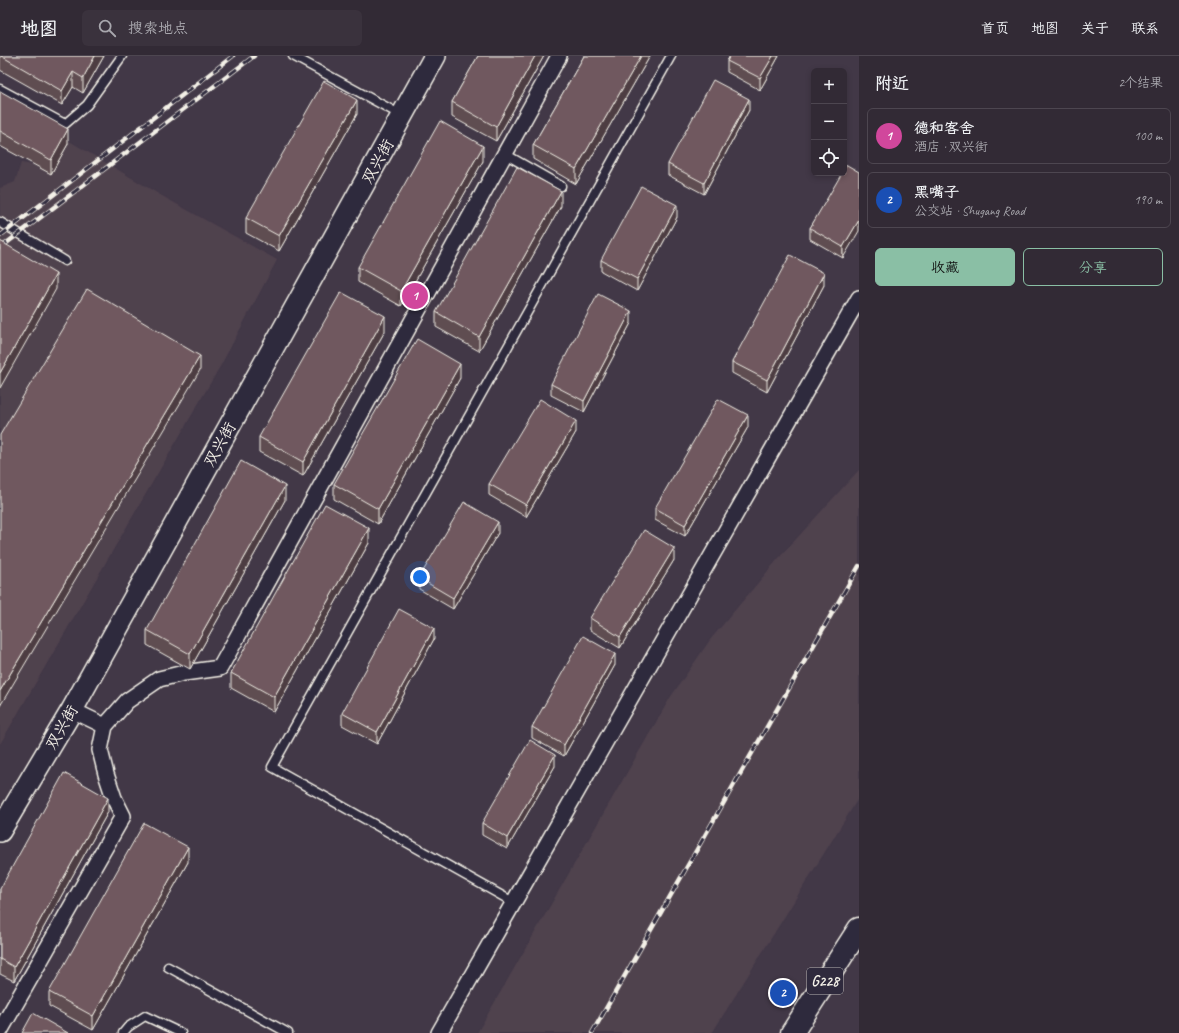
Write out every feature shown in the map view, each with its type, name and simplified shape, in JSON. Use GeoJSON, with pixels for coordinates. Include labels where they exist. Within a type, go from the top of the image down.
{"type":"FeatureCollection","features":[{"type":"Feature","properties":{"kind":"highway","name":"G228"},"geometry":{"type":"LineString","coordinates":[[792,1033],[859,929]]}},
{"type":"Feature","properties":{"kind":"street","name":"双兴街"},"geometry":{"type":"LineString","coordinates":[[0,831],[72,710],[435,56]]}},
{"type":"Feature","properties":{"kind":"street"},"geometry":{"type":"LineString","coordinates":[[0,1031],[123,816],[112,792],[100,750],[105,726],[127,702],[159,679],[184,672],[220,668],[559,56]]}},
{"type":"Feature","properties":{"kind":"street"},"geometry":{"type":"LineString","coordinates":[[439,1033],[859,298]]}},
{"type":"Feature","properties":{"kind":"street"},"geometry":{"type":"LineString","coordinates":[[72,710],[105,726]]}},
{"type":"Feature","properties":{"kind":"lane"},"geometry":{"type":"LineString","coordinates":[[0,89],[65,124],[87,105],[122,56]]}},
{"type":"Feature","properties":{"kind":"lane"},"geometry":{"type":"LineString","coordinates":[[293,56],[402,115]]}},
{"type":"Feature","properties":{"kind":"lane"},"geometry":{"type":"LineString","coordinates":[[513,902],[272,767],[671,56]]}},
{"type":"Feature","properties":{"kind":"lane"},"geometry":{"type":"LineString","coordinates":[[505,154],[561,186]]}},
{"type":"Feature","properties":{"kind":"lane"},"geometry":{"type":"LineString","coordinates":[[0,222],[65,261]]}},
{"type":"Feature","properties":{"kind":"lane"},"geometry":{"type":"LineString","coordinates":[[168,968],[288,1033]]}},
{"type":"Feature","properties":{"kind":"lane"},"geometry":{"type":"LineString","coordinates":[[123,1033],[128,1027],[145,1016],[182,1033]]}},
{"type":"Feature","properties":{"kind":"shaded area"},"geometry":{"type":"Polygon","coordinates":[[[59,135],[162,196],[277,260],[222,363],[0,744],[0,188],[15,182],[21,163],[45,167],[59,135]]]}},
{"type":"Feature","properties":{"kind":"shaded area"},"geometry":{"type":"Polygon","coordinates":[[[859,470],[859,797],[712,1033],[477,1033],[670,698],[710,640],[778,559],[859,470]]]}},
{"type":"Feature","properties":{"kind":"building"},"geometry":{"type":"Polygon","coordinates":[[[1,56],[95,56],[83,78],[73,72],[62,91],[1,56]]]}},
{"type":"Feature","properties":{"kind":"building"},"geometry":{"type":"Polygon","coordinates":[[[478,56],[535,56],[496,127],[452,102],[478,56]]]}},
{"type":"Feature","properties":{"kind":"building"},"geometry":{"type":"Polygon","coordinates":[[[584,56],[641,56],[576,169],[533,145],[584,56]]]}},
{"type":"Feature","properties":{"kind":"building"},"geometry":{"type":"Polygon","coordinates":[[[730,56],[773,56],[760,78],[727,61],[730,56]]]}},
{"type":"Feature","properties":{"kind":"building"},"geometry":{"type":"Polygon","coordinates":[[[713,80],[749,99],[704,183],[668,164],[713,80]]]}},
{"type":"Feature","properties":{"kind":"building"},"geometry":{"type":"Polygon","coordinates":[[[324,81],[357,100],[279,236],[246,218],[324,81]]]}},
{"type":"Feature","properties":{"kind":"building"},"geometry":{"type":"Polygon","coordinates":[[[0,91],[68,129],[51,160],[0,131],[0,91]]]}},
{"type":"Feature","properties":{"kind":"building"},"geometry":{"type":"Polygon","coordinates":[[[440,121],[483,146],[401,291],[358,267],[440,121]]]}},
{"type":"Feature","properties":{"kind":"building"},"geometry":{"type":"Polygon","coordinates":[[[847,165],[859,172],[859,220],[843,247],[810,228],[840,176],[847,176],[847,165]]]}},
{"type":"Feature","properties":{"kind":"building"},"geometry":{"type":"Polygon","coordinates":[[[517,167],[561,191],[479,337],[436,312],[517,167]]]}},
{"type":"Feature","properties":{"kind":"building"},"geometry":{"type":"Polygon","coordinates":[[[641,186],[677,205],[637,279],[601,260],[641,186]]]}},
{"type":"Feature","properties":{"kind":"building"},"geometry":{"type":"Polygon","coordinates":[[[0,241],[56,274],[0,373],[0,241]]]}},
{"type":"Feature","properties":{"kind":"building"},"geometry":{"type":"Polygon","coordinates":[[[790,255],[824,273],[767,380],[732,362],[790,255]]]}},
{"type":"Feature","properties":{"kind":"building"},"geometry":{"type":"Polygon","coordinates":[[[87,289],[200,356],[0,691],[0,435],[87,289]]]}},
{"type":"Feature","properties":{"kind":"building"},"geometry":{"type":"Polygon","coordinates":[[[341,292],[385,316],[303,462],[259,437],[341,292]]]}},
{"type":"Feature","properties":{"kind":"building"},"geometry":{"type":"Polygon","coordinates":[[[598,294],[631,311],[584,401],[551,384],[598,294]]]}},
{"type":"Feature","properties":{"kind":"building"},"geometry":{"type":"Polygon","coordinates":[[[417,339],[460,364],[378,509],[334,484],[417,339]]]}},
{"type":"Feature","properties":{"kind":"building"},"geometry":{"type":"Polygon","coordinates":[[[540,399],[576,421],[526,505],[489,484],[540,399]]]}},
{"type":"Feature","properties":{"kind":"building"},"geometry":{"type":"Polygon","coordinates":[[[718,399],[748,415],[685,525],[655,508],[718,399]]]}},
{"type":"Feature","properties":{"kind":"building"},"geometry":{"type":"Polygon","coordinates":[[[241,461],[285,486],[190,654],[147,630],[241,461]]]}},
{"type":"Feature","properties":{"kind":"building"},"geometry":{"type":"Polygon","coordinates":[[[464,502],[498,522],[453,598],[419,578],[464,502]]]}},
{"type":"Feature","properties":{"kind":"building"},"geometry":{"type":"Polygon","coordinates":[[[325,504],[369,528],[274,697],[231,673],[325,504]]]}},
{"type":"Feature","properties":{"kind":"building"},"geometry":{"type":"Polygon","coordinates":[[[644,530],[674,548],[620,637],[590,618],[644,530]]]}},
{"type":"Feature","properties":{"kind":"building"},"geometry":{"type":"Polygon","coordinates":[[[399,609],[434,628],[377,732],[342,713],[399,609]]]}},
{"type":"Feature","properties":{"kind":"building"},"geometry":{"type":"Polygon","coordinates":[[[583,636],[615,654],[564,745],[532,727],[583,636]]]}},
{"type":"Feature","properties":{"kind":"building"},"geometry":{"type":"Polygon","coordinates":[[[530,740],[555,755],[507,838],[482,823],[530,740]]]}},
{"type":"Feature","properties":{"kind":"building"},"geometry":{"type":"Polygon","coordinates":[[[64,773],[108,798],[14,967],[0,959],[0,889],[64,773]]]}},
{"type":"Feature","properties":{"kind":"building"},"geometry":{"type":"Polygon","coordinates":[[[144,823],[188,847],[93,1016],[49,992],[144,823]]]}},
{"type":"Feature","properties":{"kind":"building"},"geometry":{"type":"Polygon","coordinates":[[[33,1013],[68,1033],[22,1033],[33,1013]]]}},
{"type":"Feature","properties":{"kind":"railway"},"geometry":{"type":"LineString","coordinates":[[0,236],[233,56]]}},
{"type":"Feature","properties":{"kind":"railway"},"geometry":{"type":"LineString","coordinates":[[0,248],[254,56]]}},
{"type":"Feature","properties":{"kind":"railway"},"geometry":{"type":"LineString","coordinates":[[592,1033],[859,566]]}},
{"type":"Feature","properties":{"kind":"place","name":"德和客舍"},"geometry":{"type":"Point","coordinates":[415,296]}},
{"type":"Feature","properties":{"kind":"place","name":"黑嘴子"},"geometry":{"type":"Point","coordinates":[783,993]}}]}
